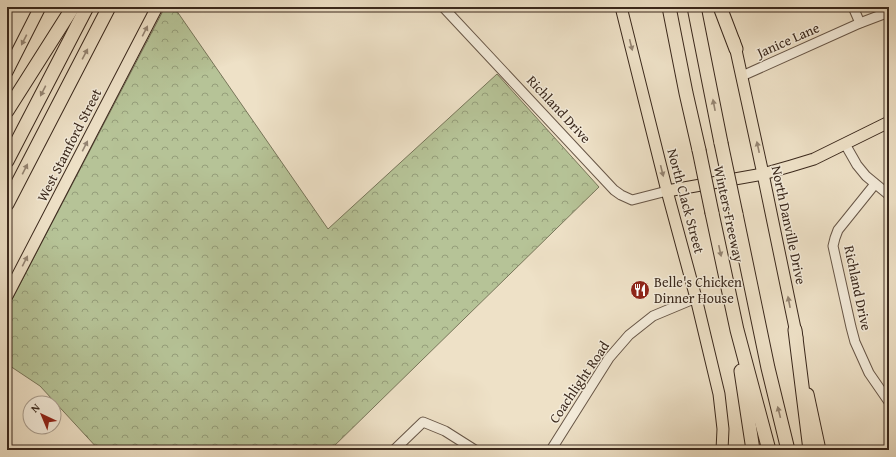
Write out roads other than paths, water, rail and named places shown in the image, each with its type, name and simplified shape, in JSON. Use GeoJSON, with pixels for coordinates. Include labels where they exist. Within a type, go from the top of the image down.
{"type":"FeatureCollection","features":[{"type":"Feature","properties":{"kind":"highway"},"geometry":{"type":"LineString","coordinates":[[7,111],[73,7]]}},
{"type":"Feature","properties":{"kind":"highway"},"geometry":{"type":"LineString","coordinates":[[7,161],[87,7]]}},
{"type":"Feature","properties":{"kind":"highway"},"geometry":{"type":"LineString","coordinates":[[7,204],[109,7]]}},
{"type":"Feature","properties":{"kind":"highway"},"geometry":{"type":"LineString","coordinates":[[660,7],[686,93]]}},
{"type":"Feature","properties":{"kind":"highway","name":"Winters Freeway"},"geometry":{"type":"LineString","coordinates":[[669,7],[737,330],[769,450]]}},
{"type":"Feature","properties":{"kind":"highway","name":"Winters Freeway"},"geometry":{"type":"LineString","coordinates":[[694,7],[768,368],[788,450]]}},
{"type":"Feature","properties":{"kind":"highway"},"geometry":{"type":"LineString","coordinates":[[720,7],[736,49]]}},
{"type":"Feature","properties":{"kind":"highway"},"geometry":{"type":"LineString","coordinates":[[737,330],[753,450]]}},
{"type":"Feature","properties":{"kind":"highway"},"geometry":{"type":"LineString","coordinates":[[795,330],[810,450]]}},
{"type":"Feature","properties":{"kind":"main road"},"geometry":{"type":"LineString","coordinates":[[7,72],[40,7]]}},
{"type":"Feature","properties":{"kind":"main road","name":"West Stamford Street"},"geometry":{"type":"LineString","coordinates":[[7,296],[157,7]]}},
{"type":"Feature","properties":{"kind":"main road","name":"North Clack Street"},"geometry":{"type":"LineString","coordinates":[[621,7],[667,191],[696,298],[719,394],[723,429],[722,450]]}},
{"type":"Feature","properties":{"kind":"main road","name":"North Danville Drive"},"geometry":{"type":"LineString","coordinates":[[727,7],[820,450]]}},
{"type":"Feature","properties":{"kind":"main road"},"geometry":{"type":"LineString","coordinates":[[667,191],[763,174],[814,159],[889,122]]}},
{"type":"Feature","properties":{"kind":"street","name":"Richland Drive"},"geometry":{"type":"LineString","coordinates":[[443,7],[614,190],[632,200],[667,191]]}},
{"type":"Feature","properties":{"kind":"street"},"geometry":{"type":"LineString","coordinates":[[853,7],[860,23]]}},
{"type":"Feature","properties":{"kind":"street","name":"Janice Lane"},"geometry":{"type":"LineString","coordinates":[[742,76],[860,23],[889,12]]}},
{"type":"Feature","properties":{"kind":"street"},"geometry":{"type":"LineString","coordinates":[[845,144],[857,165],[866,176],[889,195]]}},
{"type":"Feature","properties":{"kind":"street","name":"Richland Drive"},"geometry":{"type":"LineString","coordinates":[[875,184],[838,230],[833,246],[855,342],[869,373],[889,402]]}},
{"type":"Feature","properties":{"kind":"street","name":"Coachlight Road"},"geometry":{"type":"LineString","coordinates":[[551,450],[609,358],[629,336],[653,316],[696,298]]}},
{"type":"Feature","properties":{"kind":"street"},"geometry":{"type":"LineString","coordinates":[[394,450],[423,422],[445,431],[475,450]]}},
{"type":"Feature","properties":{"kind":"place","name":"Belle's Chicken Dinner House"},"geometry":{"type":"Point","coordinates":[640,290]}}]}
